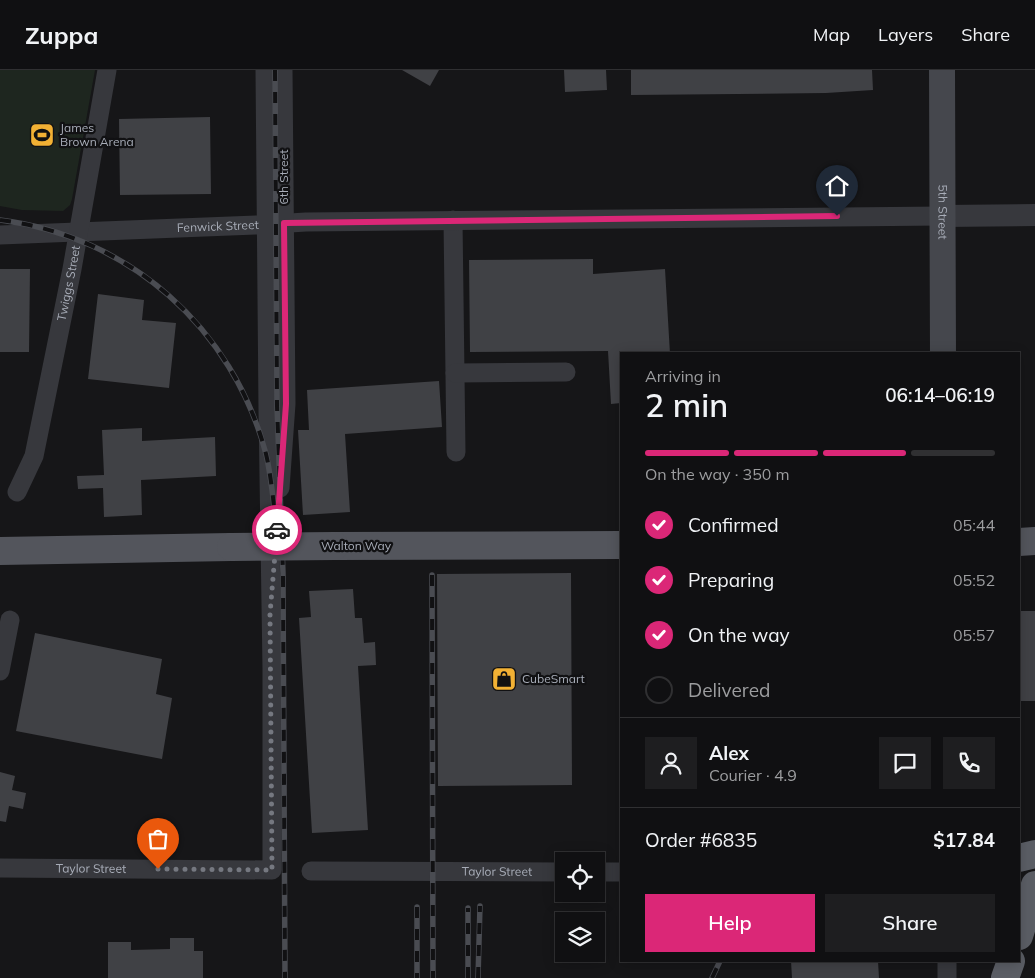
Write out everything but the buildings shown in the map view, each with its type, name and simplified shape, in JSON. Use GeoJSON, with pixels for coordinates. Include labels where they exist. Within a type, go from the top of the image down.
{"type":"FeatureCollection","features":[{"type":"Feature","properties":{"kind":"highway"},"geometry":{"type":"LineString","coordinates":[[1020,858],[1035,854]]}},
{"type":"Feature","properties":{"kind":"highway"},"geometry":{"type":"LineString","coordinates":[[1020,932],[1035,885]]}},
{"type":"Feature","properties":{"kind":"highway"},"geometry":{"type":"LineString","coordinates":[[1020,900],[1022,907],[1020,926]]}},
{"type":"Feature","properties":{"kind":"highway"},"geometry":{"type":"LineString","coordinates":[[1005,978],[1011,962]]}},
{"type":"Feature","properties":{"kind":"main road","name":"5th Street"},"geometry":{"type":"LineString","coordinates":[[942,70],[943,352]]}},
{"type":"Feature","properties":{"kind":"main road"},"geometry":{"type":"LineString","coordinates":[[1020,542],[1035,542]]}},
{"type":"Feature","properties":{"kind":"main road","name":"Walton Way"},"geometry":{"type":"LineString","coordinates":[[0,551],[231,547],[620,545]]}},
{"type":"Feature","properties":{"kind":"street","name":"Twiggs Street"},"geometry":{"type":"LineString","coordinates":[[17,492],[34,456],[108,70]]}},
{"type":"Feature","properties":{"kind":"street","name":"6th Street"},"geometry":{"type":"LineString","coordinates":[[266,70],[286,404],[270,614],[272,870]]}},
{"type":"Feature","properties":{"kind":"street","name":"6th Street"},"geometry":{"type":"LineString","coordinates":[[275,224],[283,70]]}},
{"type":"Feature","properties":{"kind":"street","name":"Fenwick Street"},"geometry":{"type":"LineString","coordinates":[[0,235],[275,224],[453,220],[1035,215]]}},
{"type":"Feature","properties":{"kind":"street"},"geometry":{"type":"LineString","coordinates":[[453,220],[456,452]]}},
{"type":"Feature","properties":{"kind":"street"},"geometry":{"type":"LineString","coordinates":[[455,373],[566,372]]}},
{"type":"Feature","properties":{"kind":"street"},"geometry":{"type":"LineString","coordinates":[[0,671],[10,620]]}},
{"type":"Feature","properties":{"kind":"street","name":"Taylor Street"},"geometry":{"type":"LineString","coordinates":[[0,868],[272,870]]}},
{"type":"Feature","properties":{"kind":"street","name":"Taylor Street"},"geometry":{"type":"LineString","coordinates":[[310,871],[555,872]]}},
{"type":"Feature","properties":{"kind":"street"},"geometry":{"type":"LineString","coordinates":[[605,872],[620,872]]}},
{"type":"Feature","properties":{"kind":"street"},"geometry":{"type":"LineString","coordinates":[[947,962],[947,978]]}},
{"type":"Feature","properties":{"kind":"shaded area","name":"James Brown Arena"},"geometry":{"type":"Polygon","coordinates":[[[0,70],[95,70],[72,199],[70,205],[63,211],[22,210],[0,206],[0,70]]]}},
{"type":"Feature","properties":{"kind":"railway"},"geometry":{"type":"LineString","coordinates":[[275,70],[277,406],[283,573],[285,978]]}},
{"type":"Feature","properties":{"kind":"railway"},"geometry":{"type":"LineString","coordinates":[[0,220],[47,229],[91,246],[132,268],[169,296],[201,329],[229,367],[250,408],[266,454],[274,506]]}},
{"type":"Feature","properties":{"kind":"railway"},"geometry":{"type":"LineString","coordinates":[[432,575],[433,978]]}},
{"type":"Feature","properties":{"kind":"railway"},"geometry":{"type":"LineString","coordinates":[[478,978],[480,906]]}},
{"type":"Feature","properties":{"kind":"railway"},"geometry":{"type":"LineString","coordinates":[[417,907],[417,978]]}},
{"type":"Feature","properties":{"kind":"railway"},"geometry":{"type":"LineString","coordinates":[[468,908],[468,978]]}},
{"type":"Feature","properties":{"kind":"railway"},"geometry":{"type":"LineString","coordinates":[[712,978],[720,962]]}},
{"type":"Feature","properties":{"kind":"way so far"},"geometry":{"type":"LineString","coordinates":[[158,869],[272,870],[270,614],[277,530]]}},
{"type":"Feature","properties":{"kind":"place","name":"James Brown Arena"},"geometry":{"type":"Point","coordinates":[42,135]}},
{"type":"Feature","properties":{"kind":"place","name":"CubeSmart"},"geometry":{"type":"Point","coordinates":[504,679]}},
{"type":"Feature","properties":{"kind":"route"},"geometry":{"type":"LineString","coordinates":[[277,530],[286,404],[284,223],[837,216]]}}]}
